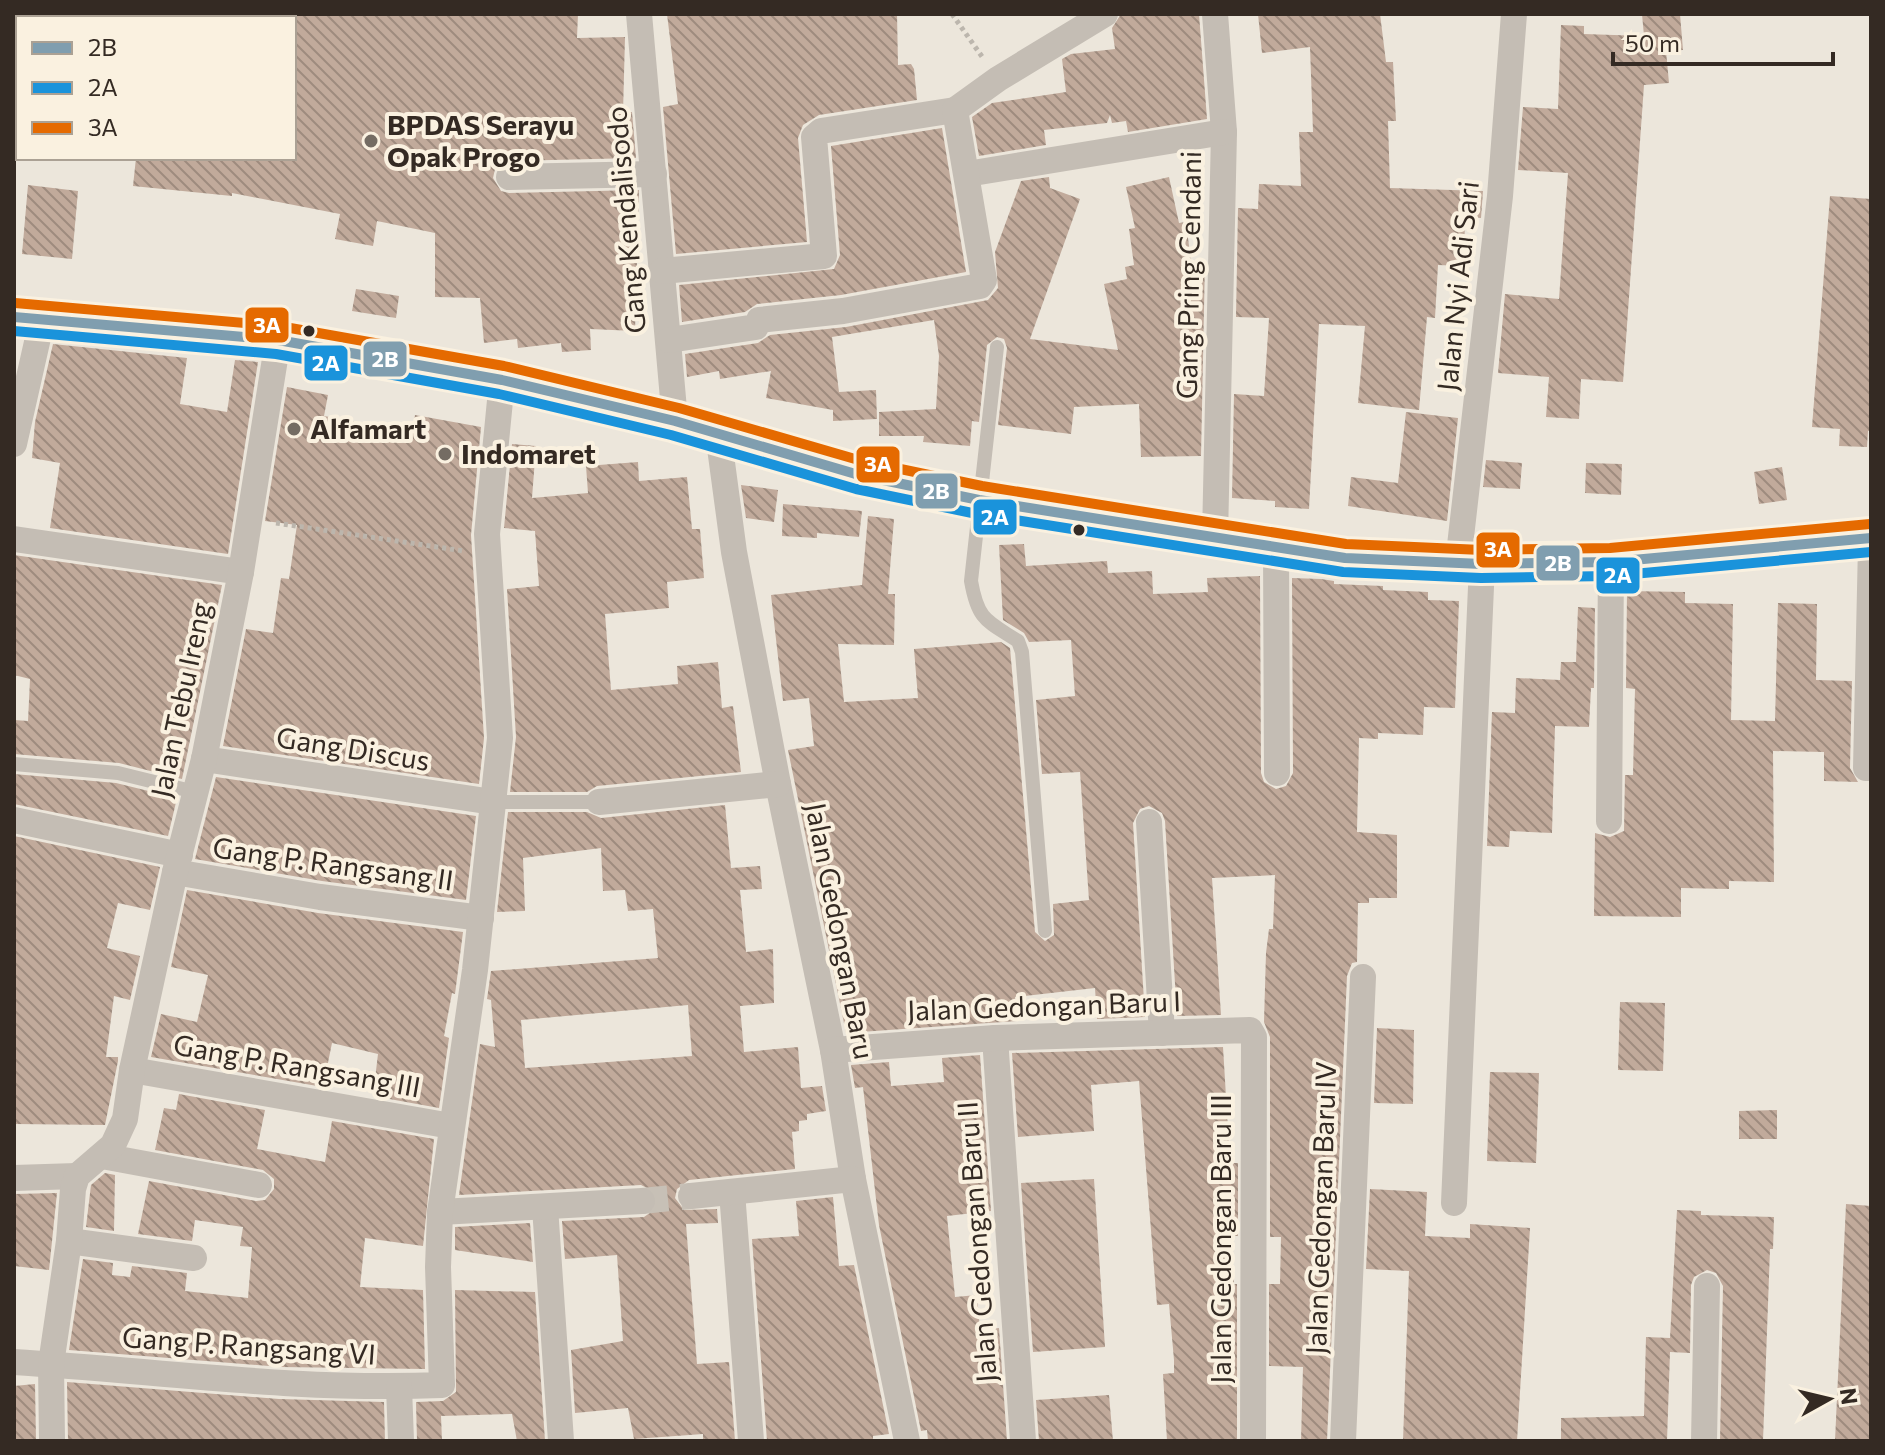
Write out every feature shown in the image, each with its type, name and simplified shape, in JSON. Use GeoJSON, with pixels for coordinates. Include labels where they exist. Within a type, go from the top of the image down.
{"type":"FeatureCollection","features":[{"type":"Feature","properties":{"kind":"main road"},"geometry":{"type":"LineString","coordinates":[[28,318],[278,340],[502,380],[675,421],[859,475],[979,500],[1345,558],[1470,564],[1611,562],[1871,538]]}},
{"type":"Feature","properties":{"kind":"street","name":"Gang Kendalisodo"},"geometry":{"type":"LineString","coordinates":[[639,14],[675,421]]}},
{"type":"Feature","properties":{"kind":"street"},"geometry":{"type":"LineString","coordinates":[[662,271],[824,256],[814,137],[821,131],[955,110],[998,79],[1105,14]]}},
{"type":"Feature","properties":{"kind":"street","name":"Gang Pring Cendani"},"geometry":{"type":"LineString","coordinates":[[1215,14],[1224,132],[1215,537]]}},
{"type":"Feature","properties":{"kind":"street","name":"Jalan Nyi Adi Sari"},"geometry":{"type":"LineString","coordinates":[[1454,1203],[1470,564],[1514,14]]}},
{"type":"Feature","properties":{"kind":"street"},"geometry":{"type":"LineString","coordinates":[[669,340],[756,327],[759,320],[843,311],[980,286],[984,280],[955,110]]}},
{"type":"Feature","properties":{"kind":"street"},"geometry":{"type":"LineString","coordinates":[[967,174],[1224,132]]}},
{"type":"Feature","properties":{"kind":"street"},"geometry":{"type":"LineString","coordinates":[[509,177],[654,174]]}},
{"type":"Feature","properties":{"kind":"street"},"geometry":{"type":"LineString","coordinates":[[14,444],[28,318]]}},
{"type":"Feature","properties":{"kind":"street","name":"Jalan Tebu Ireng"},"geometry":{"type":"LineString","coordinates":[[77,1176],[113,1145],[125,1119],[132,1070],[177,864],[204,759],[241,572],[278,340]]}},
{"type":"Feature","properties":{"kind":"street"},"geometry":{"type":"LineString","coordinates":[[502,380],[489,491],[488,555],[500,722],[481,918],[440,1212],[642,1201]]}},
{"type":"Feature","properties":{"kind":"street","name":"Jalan Gedongan Baru"},"geometry":{"type":"LineString","coordinates":[[718,433],[734,552],[833,1050],[853,1179],[907,1441]]}},
{"type":"Feature","properties":{"kind":"street"},"geometry":{"type":"LineString","coordinates":[[14,539],[241,572]]}},
{"type":"Feature","properties":{"kind":"street"},"geometry":{"type":"LineString","coordinates":[[1866,768],[1871,545]]}},
{"type":"Feature","properties":{"kind":"street"},"geometry":{"type":"LineString","coordinates":[[1276,548],[1277,773]]}},
{"type":"Feature","properties":{"kind":"street"},"geometry":{"type":"LineString","coordinates":[[1609,821],[1611,562]]}},
{"type":"Feature","properties":{"kind":"street","name":"Gang Discus"},"geometry":{"type":"LineString","coordinates":[[204,759],[493,802]]}},
{"type":"Feature","properties":{"kind":"street"},"geometry":{"type":"LineString","coordinates":[[599,802],[778,784]]}},
{"type":"Feature","properties":{"kind":"street","name":"Gang P. Rangsang II"},"geometry":{"type":"LineString","coordinates":[[14,820],[177,864],[320,897],[481,918]]}},
{"type":"Feature","properties":{"kind":"street"},"geometry":{"type":"LineString","coordinates":[[1149,822],[1162,1033]]}},
{"type":"Feature","properties":{"kind":"street","name":"Jalan Gedongan Baru IV"},"geometry":{"type":"LineString","coordinates":[[1343,1441],[1363,977]]}},
{"type":"Feature","properties":{"kind":"street","name":"Jalan Gedongan Baru I"},"geometry":{"type":"LineString","coordinates":[[833,1050],[995,1038],[1245,1030],[1250,1030],[1254,1037]]}},
{"type":"Feature","properties":{"kind":"street","name":"Jalan Gedongan Baru III"},"geometry":{"type":"LineString","coordinates":[[1253,1441],[1254,1037]]}},
{"type":"Feature","properties":{"kind":"street","name":"Jalan Gedongan Baru II"},"geometry":{"type":"LineString","coordinates":[[995,1038],[1023,1441]]}},
{"type":"Feature","properties":{"kind":"street","name":"Gang P. Rangsang III"},"geometry":{"type":"LineString","coordinates":[[132,1070],[451,1126]]}},
{"type":"Feature","properties":{"kind":"street"},"geometry":{"type":"LineString","coordinates":[[102,1156],[259,1185]]}},
{"type":"Feature","properties":{"kind":"street"},"geometry":{"type":"LineString","coordinates":[[14,1178],[77,1176],[51,1364],[52,1441]]}},
{"type":"Feature","properties":{"kind":"street"},"geometry":{"type":"LineString","coordinates":[[691,1196],[853,1179]]}},
{"type":"Feature","properties":{"kind":"street"},"geometry":{"type":"LineString","coordinates":[[732,1192],[751,1441]]}},
{"type":"Feature","properties":{"kind":"street"},"geometry":{"type":"LineString","coordinates":[[545,1207],[561,1441]]}},
{"type":"Feature","properties":{"kind":"street","name":"Gang P. Rangsang VI"},"geometry":{"type":"LineString","coordinates":[[14,1362],[255,1384],[442,1385],[438,1267],[440,1212]]}},
{"type":"Feature","properties":{"kind":"street"},"geometry":{"type":"LineString","coordinates":[[69,1241],[194,1258]]}},
{"type":"Feature","properties":{"kind":"street"},"geometry":{"type":"LineString","coordinates":[[1704,1441],[1707,1286]]}},
{"type":"Feature","properties":{"kind":"street"},"geometry":{"type":"LineString","coordinates":[[399,1387],[401,1441]]}},
{"type":"Feature","properties":{"kind":"lane"},"geometry":{"type":"LineString","coordinates":[[997,347],[971,581],[975,603],[993,628],[1018,641],[1022,652],[1045,931]]}},
{"type":"Feature","properties":{"kind":"lane"},"geometry":{"type":"LineString","coordinates":[[14,764],[118,773],[195,792]]}},
{"type":"Feature","properties":{"kind":"lane"},"geometry":{"type":"LineString","coordinates":[[493,802],[599,802]]}},
{"type":"Feature","properties":{"kind":"path"},"geometry":{"type":"LineString","coordinates":[[952,14],[998,79]]}},
{"type":"Feature","properties":{"kind":"path"},"geometry":{"type":"LineString","coordinates":[[248,518],[488,555]]}},
{"type":"Feature","properties":{"kind":"building"},"geometry":{"type":"Polygon","coordinates":[[[578,14],[577,38],[625,37],[623,113],[632,112],[636,158],[509,161],[495,169],[493,178],[501,191],[509,193],[639,190],[635,331],[590,329],[591,350],[562,352],[561,343],[518,348],[517,339],[484,343],[480,298],[435,297],[435,233],[377,221],[373,246],[335,239],[340,214],[232,193],[232,196],[133,186],[136,160],[296,160],[296,16],[578,14]]]}},
{"type":"Feature","properties":{"kind":"building"},"geometry":{"type":"Polygon","coordinates":[[[667,14],[897,14],[898,65],[911,64],[914,69],[917,100],[819,115],[803,125],[798,138],[807,242],[676,254],[663,107],[678,104],[667,14]]]}},
{"type":"Feature","properties":{"kind":"building"},"geometry":{"type":"Polygon","coordinates":[[[1121,14],[1199,14],[1207,119],[1128,132],[1126,121],[1112,123],[1110,115],[1107,123],[1044,130],[1046,145],[979,156],[972,117],[992,103],[1066,92],[1062,59],[1071,54],[1115,49],[1112,28],[1121,14]]]}},
{"type":"Feature","properties":{"kind":"building"},"geometry":{"type":"Polygon","coordinates":[[[1258,14],[1380,14],[1386,62],[1393,62],[1396,121],[1388,121],[1390,188],[1483,191],[1481,218],[1465,217],[1464,266],[1438,265],[1435,318],[1427,317],[1419,410],[1358,403],[1365,326],[1319,324],[1309,509],[1275,507],[1275,501],[1232,498],[1234,394],[1264,396],[1269,318],[1236,317],[1238,208],[1258,209],[1259,184],[1301,186],[1299,132],[1313,132],[1310,47],[1262,53],[1258,14]]]}},
{"type":"Feature","properties":{"kind":"building"},"geometry":{"type":"Polygon","coordinates":[[[1642,14],[1680,14],[1683,50],[1666,51],[1669,83],[1644,85],[1623,382],[1581,379],[1579,419],[1546,417],[1549,377],[1498,373],[1505,294],[1559,299],[1568,173],[1518,170],[1523,107],[1558,109],[1561,25],[1584,26],[1584,34],[1644,36],[1642,14]]]}},
{"type":"Feature","properties":{"kind":"building"},"geometry":{"type":"Polygon","coordinates":[[[942,128],[966,272],[841,295],[757,304],[745,312],[682,322],[679,285],[834,269],[840,255],[831,146],[942,128]]]}},
{"type":"Feature","properties":{"kind":"building"},"geometry":{"type":"Polygon","coordinates":[[[1049,177],[1050,188],[1080,199],[1030,339],[1118,350],[1104,284],[1127,279],[1125,267],[1134,265],[1129,229],[1135,228],[1126,187],[1169,177],[1179,223],[1186,222],[1191,262],[1205,260],[1201,456],[1141,457],[1139,404],[1074,407],[1071,434],[998,425],[1007,348],[1004,339],[997,337],[987,345],[979,422],[972,421],[970,446],[923,442],[924,436],[879,436],[879,412],[936,409],[939,356],[934,320],[832,337],[839,392],[876,390],[877,419],[833,421],[833,410],[766,398],[771,371],[720,379],[719,371],[687,377],[685,354],[758,343],[770,335],[846,327],[988,300],[998,288],[995,252],[1021,181],[1049,177]]]}},
{"type":"Feature","properties":{"kind":"building"},"geometry":{"type":"Polygon","coordinates":[[[28,185],[78,191],[72,259],[22,254],[28,185]]]}},
{"type":"Feature","properties":{"kind":"building"},"geometry":{"type":"Polygon","coordinates":[[[1830,196],[1871,199],[1871,431],[1868,431],[1867,447],[1839,446],[1840,429],[1812,427],[1830,196]]]}},
{"type":"Feature","properties":{"kind":"building"},"geometry":{"type":"Polygon","coordinates":[[[356,289],[399,296],[396,318],[352,311],[356,289]]]}},
{"type":"Feature","properties":{"kind":"building"},"geometry":{"type":"Polygon","coordinates":[[[53,344],[187,358],[180,404],[227,412],[235,360],[258,362],[228,554],[50,528],[60,463],[32,458],[35,422],[53,344]]]}},
{"type":"Feature","properties":{"kind":"building"},"geometry":{"type":"Polygon","coordinates":[[[287,387],[328,395],[324,416],[412,431],[415,415],[481,427],[471,535],[484,738],[479,784],[223,746],[246,629],[273,633],[281,578],[289,579],[297,525],[265,521],[287,387]]]}},
{"type":"Feature","properties":{"kind":"building"},"geometry":{"type":"Polygon","coordinates":[[[1406,412],[1458,418],[1447,521],[1348,506],[1351,477],[1398,483],[1406,412]]]}},
{"type":"Feature","properties":{"kind":"building"},"geometry":{"type":"Polygon","coordinates":[[[512,444],[536,446],[532,498],[588,493],[586,466],[638,462],[639,481],[687,477],[692,529],[700,529],[704,578],[667,582],[669,608],[605,614],[611,690],[678,684],[677,666],[718,662],[722,708],[733,706],[741,772],[597,786],[587,792],[510,792],[516,737],[507,589],[539,586],[535,531],[504,528],[512,444]]]}},
{"type":"Feature","properties":{"kind":"building"},"geometry":{"type":"Polygon","coordinates":[[[1486,460],[1522,463],[1520,489],[1483,487],[1486,460]]]}},
{"type":"Feature","properties":{"kind":"building"},"geometry":{"type":"Polygon","coordinates":[[[1586,463],[1622,464],[1621,495],[1585,493],[1586,463]]]}},
{"type":"Feature","properties":{"kind":"building"},"geometry":{"type":"Polygon","coordinates":[[[1782,467],[1787,500],[1759,504],[1754,472],[1782,467]]]}},
{"type":"Feature","properties":{"kind":"building"},"geometry":{"type":"Polygon","coordinates":[[[741,485],[778,490],[774,522],[746,518],[741,485]]]}},
{"type":"Feature","properties":{"kind":"building"},"geometry":{"type":"Polygon","coordinates":[[[783,504],[862,511],[859,537],[817,533],[817,538],[782,536],[783,504]]]}},
{"type":"Feature","properties":{"kind":"building"},"geometry":{"type":"Polygon","coordinates":[[[868,516],[894,519],[888,594],[895,594],[894,645],[838,644],[844,702],[918,698],[914,649],[1001,642],[1010,648],[1035,932],[1045,941],[1054,935],[1053,904],[1089,900],[1080,772],[1042,774],[1036,700],[1075,696],[1071,640],[1029,642],[1024,633],[1003,620],[999,545],[1024,544],[1026,566],[1107,561],[1108,573],[1152,571],[1153,594],[1208,592],[1207,578],[1260,576],[1261,773],[1264,782],[1276,789],[1286,786],[1293,773],[1292,578],[1383,586],[1383,590],[1428,592],[1428,600],[1459,601],[1455,708],[1424,707],[1423,735],[1378,733],[1378,739],[1359,738],[1357,832],[1397,835],[1397,898],[1369,898],[1369,903],[1358,903],[1357,962],[1352,963],[1347,976],[1327,1441],[1301,1441],[1303,1367],[1269,1366],[1269,1284],[1280,1284],[1281,1237],[1270,1237],[1270,1037],[1264,1022],[1266,953],[1269,929],[1273,929],[1275,875],[1212,878],[1221,1015],[1177,1016],[1165,821],[1162,813],[1149,806],[1140,809],[1133,823],[1145,1017],[1097,1019],[1095,988],[1015,997],[1017,1021],[846,1033],[788,750],[814,746],[809,698],[783,701],[771,595],[862,585],[868,516]]]}},
{"type":"Feature","properties":{"kind":"building"},"geometry":{"type":"Polygon","coordinates":[[[14,555],[222,585],[182,779],[119,763],[14,754],[14,720],[28,721],[30,679],[14,675],[14,555]]]}},
{"type":"Feature","properties":{"kind":"building"},"geometry":{"type":"Polygon","coordinates":[[[1627,591],[1685,592],[1685,603],[1733,604],[1731,720],[1775,721],[1778,603],[1817,604],[1816,680],[1852,681],[1850,768],[1858,782],[1824,781],[1824,752],[1773,751],[1774,882],[1729,881],[1729,889],[1681,888],[1681,917],[1594,916],[1595,833],[1610,837],[1624,831],[1625,775],[1633,775],[1635,689],[1626,688],[1627,591]]]}},
{"type":"Feature","properties":{"kind":"building"},"geometry":{"type":"Polygon","coordinates":[[[1578,607],[1595,608],[1594,688],[1591,688],[1589,727],[1555,726],[1552,833],[1510,831],[1509,847],[1487,846],[1492,712],[1515,713],[1516,678],[1560,680],[1561,662],[1576,662],[1578,607]]]}},
{"type":"Feature","properties":{"kind":"building"},"geometry":{"type":"Polygon","coordinates":[[[14,774],[116,783],[177,798],[168,836],[14,804],[14,774]]]}},
{"type":"Feature","properties":{"kind":"building"},"geometry":{"type":"Polygon","coordinates":[[[216,777],[476,816],[466,900],[322,881],[195,859],[216,777]]]}},
{"type":"Feature","properties":{"kind":"building"},"geometry":{"type":"Polygon","coordinates":[[[725,805],[731,868],[760,866],[762,889],[740,890],[746,952],[773,949],[774,1003],[740,1006],[744,1052],[798,1047],[801,1088],[822,1086],[826,1111],[807,1114],[807,1120],[799,1121],[799,1131],[792,1132],[795,1169],[689,1180],[677,1189],[675,1198],[684,1210],[717,1209],[718,1223],[686,1224],[697,1364],[729,1362],[735,1441],[703,1441],[703,1434],[634,1439],[628,1408],[575,1413],[571,1350],[623,1341],[617,1255],[565,1259],[562,1221],[644,1217],[657,1208],[655,1192],[641,1185],[459,1195],[480,1044],[495,1047],[491,1000],[487,999],[491,971],[658,958],[653,909],[628,911],[625,890],[603,891],[601,848],[523,858],[525,911],[497,912],[508,812],[587,812],[601,818],[725,805]],[[688,1005],[521,1020],[525,1068],[692,1056],[688,1005]]]}},
{"type":"Feature","properties":{"kind":"building"},"geometry":{"type":"Polygon","coordinates":[[[14,836],[160,867],[150,910],[118,903],[107,948],[140,956],[130,1000],[114,996],[106,1057],[118,1057],[118,1061],[105,1125],[14,1124],[14,836]]]}},
{"type":"Feature","properties":{"kind":"building"},"geometry":{"type":"Polygon","coordinates":[[[187,890],[318,913],[463,932],[455,994],[452,993],[444,1036],[449,1038],[439,1108],[373,1096],[378,1054],[332,1043],[323,1087],[151,1057],[161,1014],[197,1022],[208,975],[171,967],[187,890]]]}},
{"type":"Feature","properties":{"kind":"building"},"geometry":{"type":"Polygon","coordinates":[[[1620,1002],[1665,1003],[1663,1071],[1618,1070],[1620,1002]]]}},
{"type":"Feature","properties":{"kind":"building"},"geometry":{"type":"Polygon","coordinates":[[[1377,1028],[1414,1030],[1413,1104],[1374,1103],[1377,1028]]]}},
{"type":"Feature","properties":{"kind":"building"},"geometry":{"type":"Polygon","coordinates":[[[1223,1047],[1230,1163],[1238,1163],[1238,1236],[1231,1236],[1234,1284],[1237,1284],[1237,1441],[1167,1441],[1163,1374],[1174,1373],[1174,1360],[1169,1304],[1157,1305],[1139,1081],[1091,1085],[1094,1131],[1018,1137],[1012,1053],[1223,1047]]]}},
{"type":"Feature","properties":{"kind":"building"},"geometry":{"type":"Polygon","coordinates":[[[980,1055],[991,1211],[947,1216],[955,1297],[977,1295],[980,1330],[999,1328],[1007,1441],[928,1441],[927,1430],[921,1431],[879,1225],[863,1087],[855,1088],[851,1065],[889,1062],[891,1086],[944,1082],[942,1058],[980,1055]]]}},
{"type":"Feature","properties":{"kind":"building"},"geometry":{"type":"Polygon","coordinates":[[[1490,1072],[1539,1073],[1536,1163],[1487,1161],[1490,1072]]]}},
{"type":"Feature","properties":{"kind":"building"},"geometry":{"type":"Polygon","coordinates":[[[179,1094],[265,1110],[257,1149],[325,1162],[332,1121],[434,1139],[423,1246],[365,1238],[360,1287],[423,1290],[425,1369],[281,1367],[69,1350],[83,1259],[113,1263],[112,1275],[130,1277],[132,1266],[187,1273],[185,1291],[248,1298],[252,1247],[240,1246],[243,1227],[195,1220],[192,1241],[138,1234],[149,1181],[256,1201],[265,1200],[274,1189],[274,1179],[263,1170],[155,1150],[164,1108],[176,1110],[179,1094]]]}},
{"type":"Feature","properties":{"kind":"building"},"geometry":{"type":"Polygon","coordinates":[[[1777,1110],[1777,1139],[1739,1139],[1739,1111],[1777,1110]]]}},
{"type":"Feature","properties":{"kind":"building"},"geometry":{"type":"Polygon","coordinates":[[[105,1173],[115,1175],[114,1231],[86,1227],[91,1185],[105,1173]]]}},
{"type":"Feature","properties":{"kind":"building"},"geometry":{"type":"Polygon","coordinates":[[[1094,1179],[1105,1347],[1033,1352],[1021,1183],[1094,1179]]]}},
{"type":"Feature","properties":{"kind":"building"},"geometry":{"type":"Polygon","coordinates":[[[1370,1189],[1427,1192],[1425,1236],[1470,1238],[1470,1224],[1530,1228],[1517,1441],[1403,1441],[1409,1271],[1366,1269],[1370,1189]]]}},
{"type":"Feature","properties":{"kind":"building"},"geometry":{"type":"Polygon","coordinates":[[[57,1193],[49,1270],[14,1266],[14,1194],[57,1193]]]}},
{"type":"Feature","properties":{"kind":"building"},"geometry":{"type":"Polygon","coordinates":[[[833,1197],[839,1266],[854,1265],[889,1434],[873,1436],[873,1441],[767,1441],[752,1239],[799,1236],[796,1201],[833,1197]]]}},
{"type":"Feature","properties":{"kind":"building"},"geometry":{"type":"Polygon","coordinates":[[[1846,1204],[1871,1206],[1871,1441],[1835,1441],[1846,1204]]]}},
{"type":"Feature","properties":{"kind":"building"},"geometry":{"type":"Polygon","coordinates":[[[1677,1210],[1701,1211],[1701,1215],[1774,1217],[1773,1249],[1770,1249],[1763,1441],[1720,1441],[1723,1286],[1716,1273],[1707,1270],[1694,1277],[1691,1285],[1690,1353],[1670,1352],[1667,1441],[1561,1441],[1561,1418],[1644,1416],[1646,1337],[1670,1338],[1677,1210]]]}},
{"type":"Feature","properties":{"kind":"building"},"geometry":{"type":"Polygon","coordinates":[[[530,1223],[533,1262],[455,1250],[455,1227],[530,1223]]]}},
{"type":"Feature","properties":{"kind":"building"},"geometry":{"type":"Polygon","coordinates":[[[455,1290],[535,1292],[545,1441],[517,1441],[512,1414],[441,1416],[442,1441],[417,1441],[416,1402],[443,1401],[456,1392],[455,1290]]]}},
{"type":"Feature","properties":{"kind":"building"},"geometry":{"type":"Polygon","coordinates":[[[67,1382],[279,1399],[384,1402],[385,1441],[68,1441],[67,1382]]]}},
{"type":"Feature","properties":{"kind":"building"},"geometry":{"type":"Polygon","coordinates":[[[35,1384],[36,1441],[14,1441],[14,1386],[35,1384]]]}},
{"type":"Feature","properties":{"kind":"building"},"geometry":{"type":"Polygon","coordinates":[[[1109,1395],[1113,1441],[1039,1441],[1036,1400],[1109,1395]]]}},
{"type":"Feature","properties":{"kind":"tunnel"},"geometry":{"type":"LineString","coordinates":[[642,1201],[691,1196]]}},
{"type":"Feature","properties":{"kind":"transit line","name":"3A"},"geometry":{"type":"LineString","coordinates":[[15,303],[279,326],[504,366],[679,408],[862,461],[982,486],[1346,544],[1482,550],[1610,548],[1870,524]]}},
{"type":"Feature","properties":{"kind":"transit line","name":"2B"},"geometry":{"type":"LineString","coordinates":[[14,317],[278,340],[502,380],[675,421],[859,475],[979,500],[1345,558],[1482,564],[1611,562],[1871,538]]}},
{"type":"Feature","properties":{"kind":"transit line","name":"2A"},"geometry":{"type":"LineString","coordinates":[[14,331],[276,354],[499,394],[671,435],[856,489],[977,514],[1343,572],[1481,578],[1611,576],[1871,552]]}},
{"type":"Feature","properties":{"kind":"place","name":"BPDAS Serayu Opak Progo"},"geometry":{"type":"Point","coordinates":[371,141]}},
{"type":"Feature","properties":{"kind":"place","name":"Alfamart"},"geometry":{"type":"Point","coordinates":[294,429]}},
{"type":"Feature","properties":{"kind":"place","name":"Indomaret"},"geometry":{"type":"Point","coordinates":[445,454]}}]}
